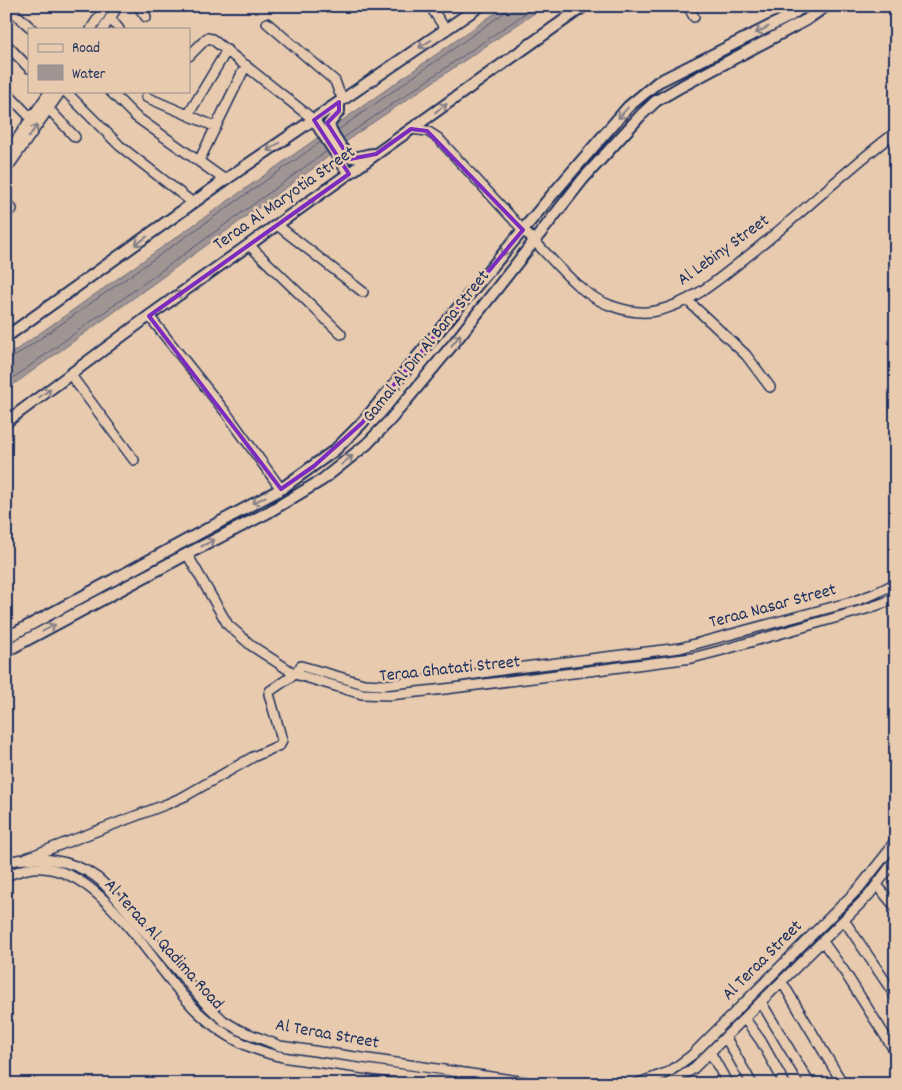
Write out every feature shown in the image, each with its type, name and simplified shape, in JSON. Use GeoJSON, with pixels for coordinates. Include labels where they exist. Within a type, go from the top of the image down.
{"type":"FeatureCollection","features":[{"type":"Feature","properties":{"kind":"main road","name":"Teraa Al Maryotia Street"},"geometry":{"type":"LineString","coordinates":[[6,422],[149,316],[584,6]]}},
{"type":"Feature","properties":{"kind":"main road","name":"Gamal Al Din Al Bana Street"},"geometry":{"type":"LineString","coordinates":[[6,638],[281,488],[334,450],[362,423],[522,230],[628,107],[658,82],[790,16],[804,6]]}},
{"type":"Feature","properties":{"kind":"main road","name":"Gamal Al Din Al Bana Street"},"geometry":{"type":"LineString","coordinates":[[6,651],[268,513],[322,480],[367,444],[411,396],[582,179],[628,127],[649,107],[682,86],[807,20],[826,6]]}},
{"type":"Feature","properties":{"kind":"main road"},"geometry":{"type":"LineString","coordinates":[[6,337],[225,180],[446,30],[476,7]]}},
{"type":"Feature","properties":{"kind":"main road"},"geometry":{"type":"LineString","coordinates":[[342,101],[339,111],[330,120],[326,130],[342,164],[349,174]]}},
{"type":"Feature","properties":{"kind":"main road"},"geometry":{"type":"LineString","coordinates":[[314,120],[352,158],[376,154]]}},
{"type":"Feature","properties":{"kind":"street"},"geometry":{"type":"LineString","coordinates":[[7,6],[31,28]]}},
{"type":"Feature","properties":{"kind":"street"},"geometry":{"type":"LineString","coordinates":[[92,28],[106,6]]}},
{"type":"Feature","properties":{"kind":"street"},"geometry":{"type":"LineString","coordinates":[[104,28],[118,6]]}},
{"type":"Feature","properties":{"kind":"street"},"geometry":{"type":"LineString","coordinates":[[138,6],[146,17]]}},
{"type":"Feature","properties":{"kind":"street"},"geometry":{"type":"LineString","coordinates":[[430,6],[446,30]]}},
{"type":"Feature","properties":{"kind":"street"},"geometry":{"type":"LineString","coordinates":[[688,6],[694,17]]}},
{"type":"Feature","properties":{"kind":"street"},"geometry":{"type":"LineString","coordinates":[[110,18],[118,28]]}},
{"type":"Feature","properties":{"kind":"street"},"geometry":{"type":"LineString","coordinates":[[267,23],[335,81],[342,101]]}},
{"type":"Feature","properties":{"kind":"street"},"geometry":{"type":"LineString","coordinates":[[190,55],[207,38],[246,65],[314,120]]}},
{"type":"Feature","properties":{"kind":"street"},"geometry":{"type":"LineString","coordinates":[[6,44],[28,67]]}},
{"type":"Feature","properties":{"kind":"street"},"geometry":{"type":"LineString","coordinates":[[188,115],[226,50]]}},
{"type":"Feature","properties":{"kind":"street"},"geometry":{"type":"LineString","coordinates":[[199,162],[246,65]]}},
{"type":"Feature","properties":{"kind":"street"},"geometry":{"type":"LineString","coordinates":[[6,92],[31,118]]}},
{"type":"Feature","properties":{"kind":"street"},"geometry":{"type":"LineString","coordinates":[[6,155],[49,92]]}},
{"type":"Feature","properties":{"kind":"street"},"geometry":{"type":"LineString","coordinates":[[6,170],[60,92]]}},
{"type":"Feature","properties":{"kind":"street"},"geometry":{"type":"LineString","coordinates":[[66,92],[120,146],[193,203]]}},
{"type":"Feature","properties":{"kind":"street"},"geometry":{"type":"LineString","coordinates":[[111,92],[135,116],[225,180]]}},
{"type":"Feature","properties":{"kind":"street"},"geometry":{"type":"LineString","coordinates":[[146,97],[216,127]]}},
{"type":"Feature","properties":{"kind":"street"},"geometry":{"type":"LineString","coordinates":[[49,108],[75,137]]}},
{"type":"Feature","properties":{"kind":"street","name":"Al Lebiny Street"},"geometry":{"type":"LineString","coordinates":[[410,129],[427,131],[438,138],[522,230],[535,240],[571,279],[610,306],[634,312],[651,312],[670,307],[687,300],[719,279],[779,232],[896,132]]}},
{"type":"Feature","properties":{"kind":"street"},"geometry":{"type":"LineString","coordinates":[[277,225],[364,292]]}},
{"type":"Feature","properties":{"kind":"street"},"geometry":{"type":"LineString","coordinates":[[249,245],[341,334]]}},
{"type":"Feature","properties":{"kind":"street"},"geometry":{"type":"LineString","coordinates":[[687,300],[746,355],[770,388]]}},
{"type":"Feature","properties":{"kind":"street"},"geometry":{"type":"LineString","coordinates":[[149,316],[227,414],[281,488]]}},
{"type":"Feature","properties":{"kind":"street"},"geometry":{"type":"LineString","coordinates":[[70,374],[134,460]]}},
{"type":"Feature","properties":{"kind":"street","name":"Teraa Ghatati Street"},"geometry":{"type":"LineString","coordinates":[[187,554],[231,628],[252,646],[297,671],[362,694],[389,695],[656,663]]}},
{"type":"Feature","properties":{"kind":"street","name":"Teraa Nasar Street"},"geometry":{"type":"LineString","coordinates":[[655,651],[693,645],[855,601],[896,583]]}},
{"type":"Feature","properties":{"kind":"street","name":"Teraa Nasar Street"},"geometry":{"type":"LineString","coordinates":[[656,663],[706,655],[872,608],[896,597]]}},
{"type":"Feature","properties":{"kind":"street"},"geometry":{"type":"LineString","coordinates":[[748,630],[751,642]]}},
{"type":"Feature","properties":{"kind":"street","name":"Teraa Ghatati Street"},"geometry":{"type":"LineString","coordinates":[[297,671],[302,666],[357,683],[383,685],[655,651]]}},
{"type":"Feature","properties":{"kind":"street"},"geometry":{"type":"LineString","coordinates":[[26,858],[168,804],[253,757],[280,745],[282,740],[269,694],[270,691],[297,671]]}},
{"type":"Feature","properties":{"kind":"street","name":"Al Teraa Street"},"geometry":{"type":"LineString","coordinates":[[636,1084],[676,1068],[692,1055],[860,887],[875,870],[896,839]]}},
{"type":"Feature","properties":{"kind":"street","name":"Al Teraa Al Qadima Road"},"geometry":{"type":"LineString","coordinates":[[6,862],[26,858],[58,862],[88,872]]}},
{"type":"Feature","properties":{"kind":"street","name":"Al Teraa Street"},"geometry":{"type":"LineString","coordinates":[[671,1083],[682,1077],[726,1038],[823,942],[877,885],[895,863]]}},
{"type":"Feature","properties":{"kind":"street","name":"Al Teraa Al Qadima Road"},"geometry":{"type":"LineString","coordinates":[[6,876],[26,869],[36,868],[73,877],[86,884],[126,917],[192,1007],[210,1023],[244,1045],[276,1056],[471,1084]]}},
{"type":"Feature","properties":{"kind":"street","name":"Al Teraa Street"},"geometry":{"type":"LineString","coordinates":[[88,872],[104,884],[126,917],[205,1003],[224,1021],[252,1036],[280,1046],[540,1084]]}},
{"type":"Feature","properties":{"kind":"street"},"geometry":{"type":"LineString","coordinates":[[877,885],[896,908]]}},
{"type":"Feature","properties":{"kind":"street"},"geometry":{"type":"LineString","coordinates":[[844,920],[896,997]]}},
{"type":"Feature","properties":{"kind":"street"},"geometry":{"type":"LineString","coordinates":[[823,942],[844,971],[896,1053]]}},
{"type":"Feature","properties":{"kind":"street"},"geometry":{"type":"LineString","coordinates":[[782,982],[843,1084]]}},
{"type":"Feature","properties":{"kind":"street"},"geometry":{"type":"LineString","coordinates":[[761,1002],[810,1084]]}},
{"type":"Feature","properties":{"kind":"street"},"geometry":{"type":"LineString","coordinates":[[745,1019],[761,1041],[785,1084]]}},
{"type":"Feature","properties":{"kind":"street"},"geometry":{"type":"LineString","coordinates":[[726,1038],[752,1084]]}},
{"type":"Feature","properties":{"kind":"street"},"geometry":{"type":"LineString","coordinates":[[710,1052],[728,1084]]}},
{"type":"Feature","properties":{"kind":"street"},"geometry":{"type":"LineString","coordinates":[[676,1068],[682,1077]]}},
{"type":"Feature","properties":{"kind":"highlighted area"},"geometry":{"type":"Polygon","coordinates":[[[339,102],[339,111],[327,123],[350,159],[376,154],[411,129],[427,131],[523,230],[362,423],[314,466],[281,489],[149,316],[349,174],[314,120],[339,102]]]}},
{"type":"Feature","properties":{"kind":"water"},"geometry":{"type":"Polygon","coordinates":[[[505,6],[545,6],[356,134],[315,167],[6,390],[6,357],[505,6]]]}}]}
